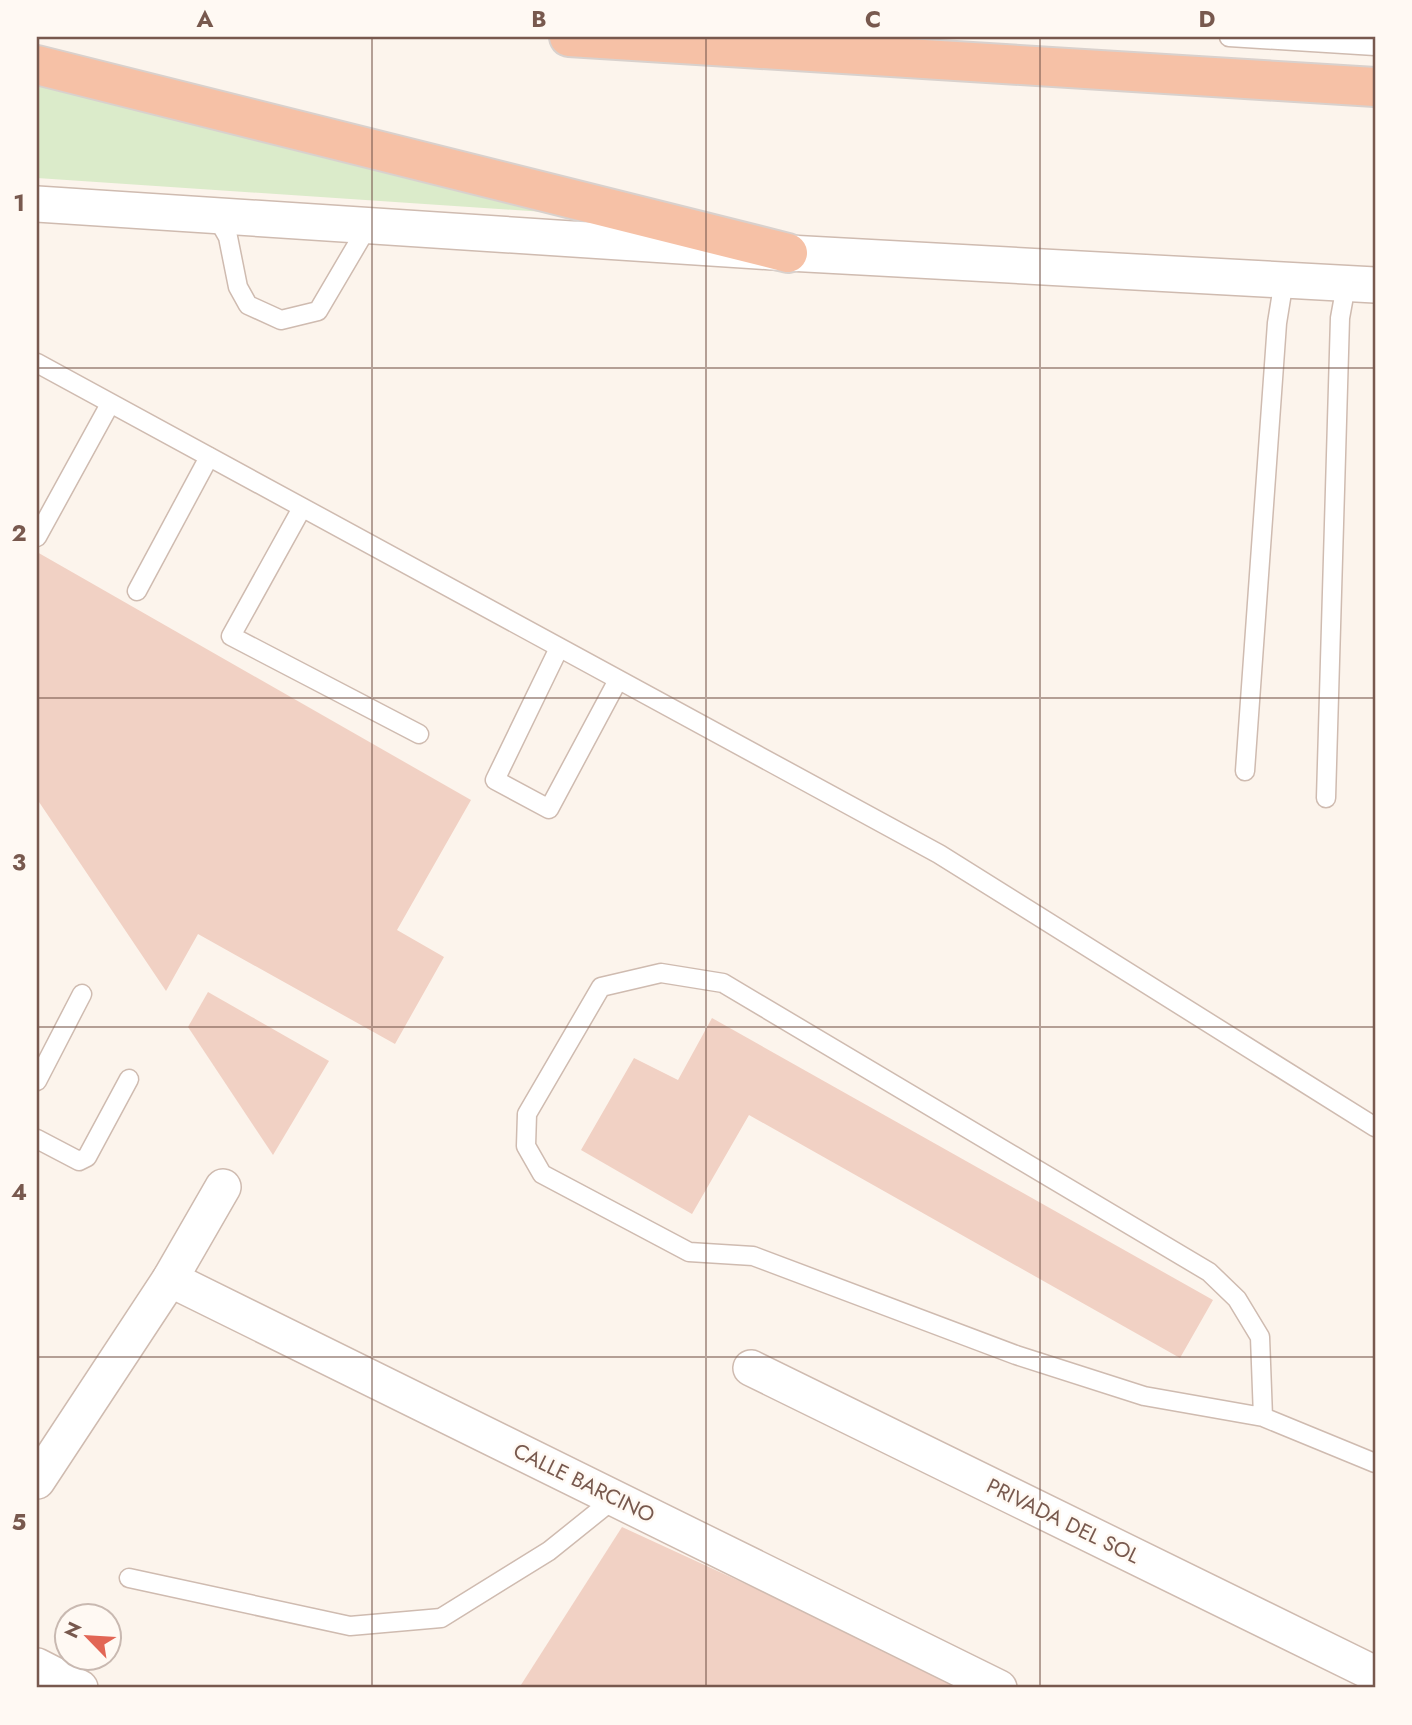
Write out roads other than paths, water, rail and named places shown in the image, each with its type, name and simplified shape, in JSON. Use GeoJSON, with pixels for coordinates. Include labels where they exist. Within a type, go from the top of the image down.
{"type":"FeatureCollection","features":[{"type":"Feature","properties":{"kind":"highway"},"geometry":{"type":"LineString","coordinates":[[569,37],[1375,87]]}},
{"type":"Feature","properties":{"kind":"highway"},"geometry":{"type":"LineString","coordinates":[[37,65],[788,253]]}},
{"type":"Feature","properties":{"kind":"street"},"geometry":{"type":"LineString","coordinates":[[37,204],[788,253],[1361,285]]}},
{"type":"Feature","properties":{"kind":"street"},"geometry":{"type":"LineString","coordinates":[[37,1481],[170,1279],[223,1187]]}},
{"type":"Feature","properties":{"kind":"street","name":"CALLE BARCINO"},"geometry":{"type":"LineString","coordinates":[[170,1279],[999,1688]]}},
{"type":"Feature","properties":{"kind":"street","name":"PRIVADA DEL SOL"},"geometry":{"type":"LineString","coordinates":[[751,1368],[1375,1674]]}},
{"type":"Feature","properties":{"kind":"street"},"geometry":{"type":"LineString","coordinates":[[37,1666],[80,1688]]}},
{"type":"Feature","properties":{"kind":"lane"},"geometry":{"type":"LineString","coordinates":[[1229,37],[1375,46]]}},
{"type":"Feature","properties":{"kind":"lane"},"geometry":{"type":"LineString","coordinates":[[216,216],[228,237],[238,288],[248,305],[281,320],[318,311],[368,226]]}},
{"type":"Feature","properties":{"kind":"lane"},"geometry":{"type":"LineString","coordinates":[[1245,771],[1277,323],[1283,280]]}},
{"type":"Feature","properties":{"kind":"lane"},"geometry":{"type":"LineString","coordinates":[[1326,798],[1340,318],[1361,285]]}},
{"type":"Feature","properties":{"kind":"lane"},"geometry":{"type":"LineString","coordinates":[[37,363],[939,854],[1375,1127]]}},
{"type":"Feature","properties":{"kind":"lane"},"geometry":{"type":"LineString","coordinates":[[37,537],[110,404]]}},
{"type":"Feature","properties":{"kind":"lane"},"geometry":{"type":"LineString","coordinates":[[137,591],[209,457]]}},
{"type":"Feature","properties":{"kind":"lane"},"geometry":{"type":"LineString","coordinates":[[302,508],[232,636],[419,734]]}},
{"type":"Feature","properties":{"kind":"lane"},"geometry":{"type":"LineString","coordinates":[[559,648],[495,780],[549,809],[618,680]]}},
{"type":"Feature","properties":{"kind":"lane"},"geometry":{"type":"LineString","coordinates":[[1263,1417],[1260,1337],[1237,1299],[1209,1272],[723,983],[661,973],[601,987],[527,1114],[526,1146],[542,1174],[689,1252],[753,1256],[1016,1355],[1144,1396],[1263,1417],[1375,1463]]}},
{"type":"Feature","properties":{"kind":"lane"},"geometry":{"type":"LineString","coordinates":[[37,1081],[82,994]]}},
{"type":"Feature","properties":{"kind":"lane"},"geometry":{"type":"LineString","coordinates":[[37,1139],[79,1161],[87,1157],[129,1080]]}},
{"type":"Feature","properties":{"kind":"lane"},"geometry":{"type":"LineString","coordinates":[[129,1578],[350,1626],[441,1618],[549,1551],[615,1499]]}}]}
